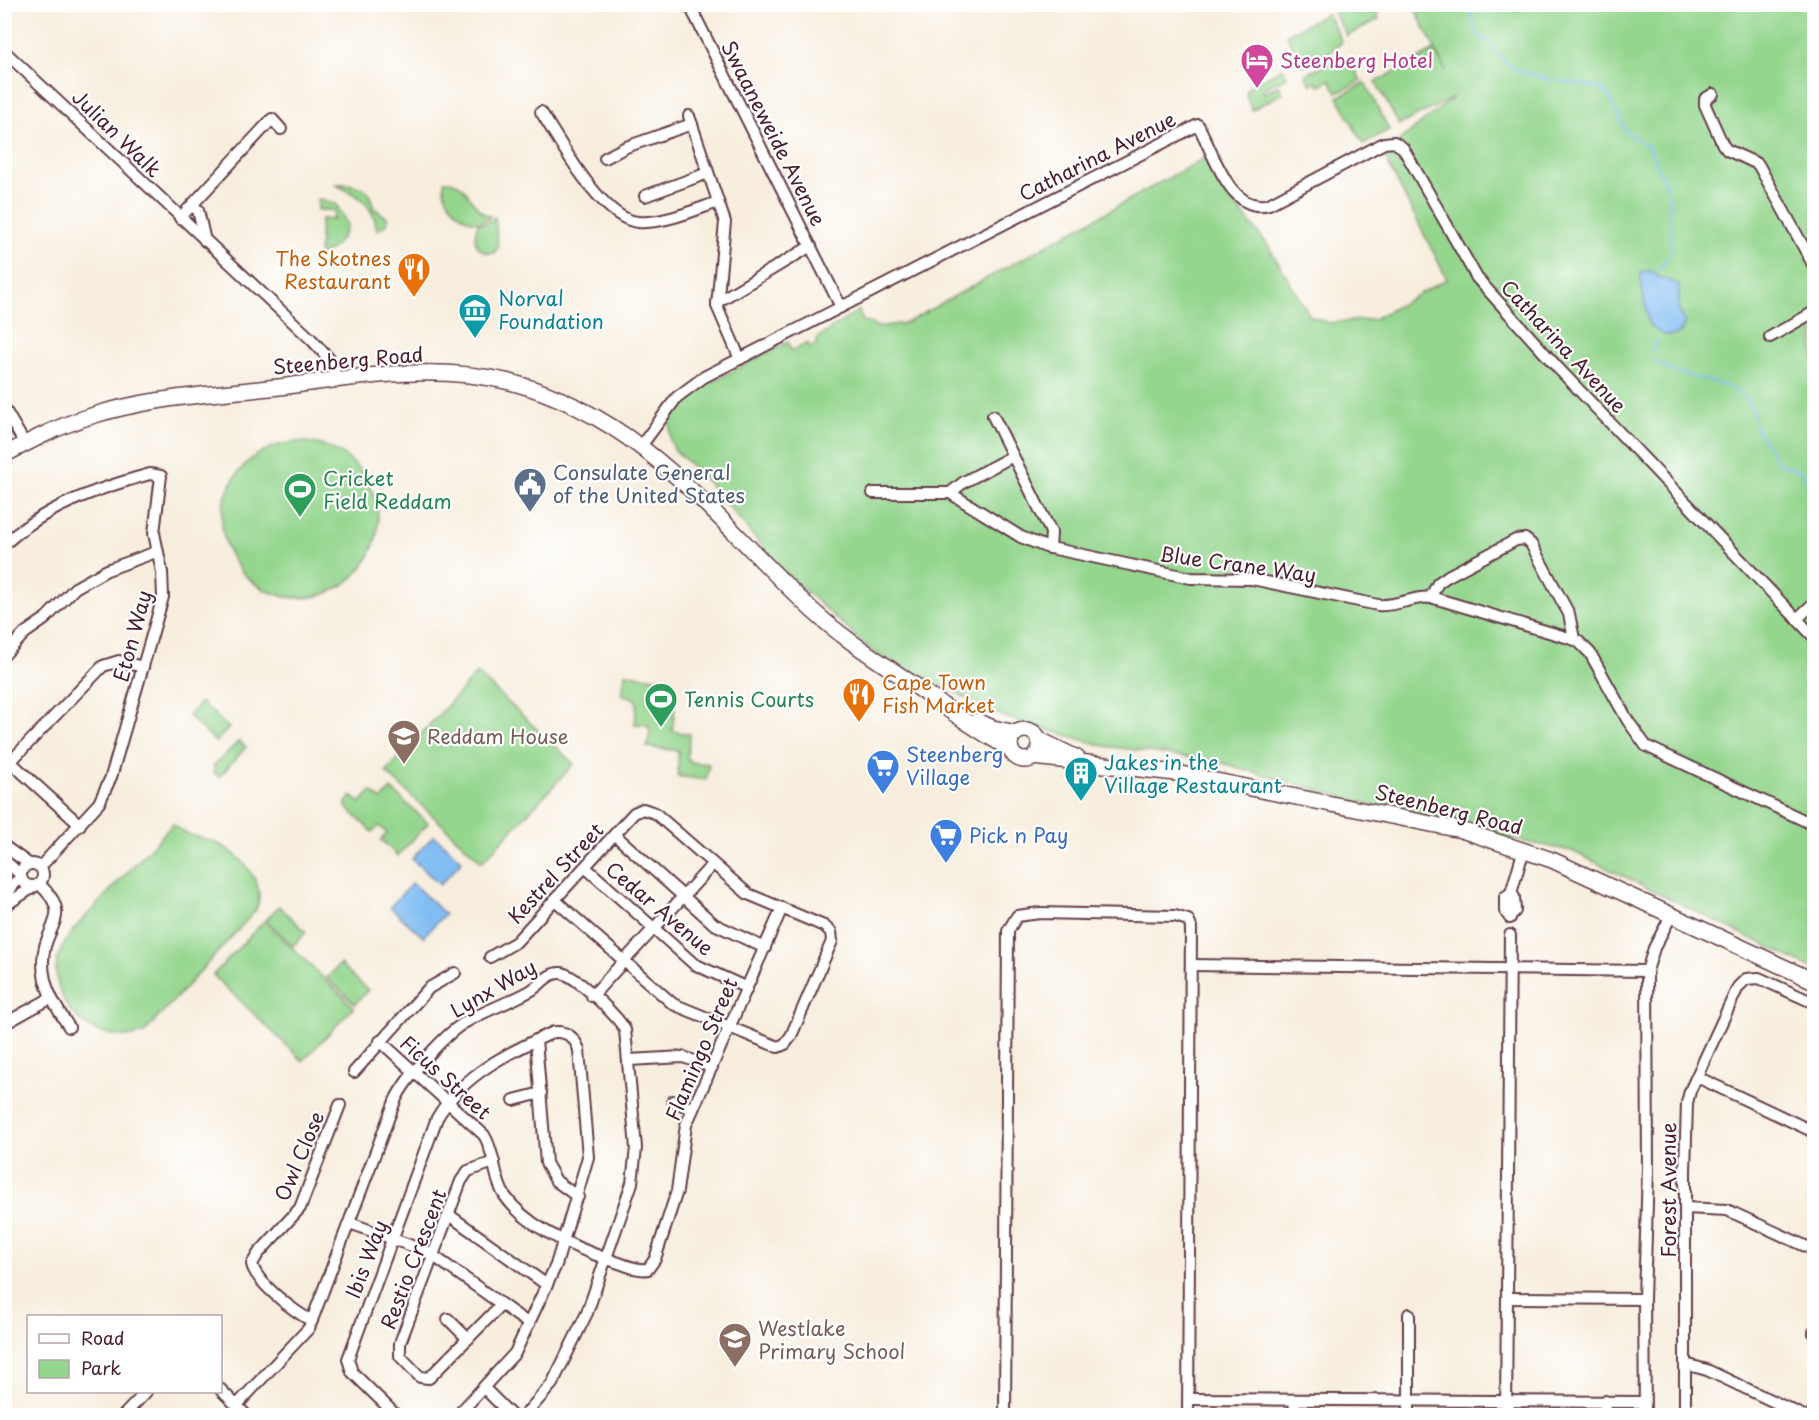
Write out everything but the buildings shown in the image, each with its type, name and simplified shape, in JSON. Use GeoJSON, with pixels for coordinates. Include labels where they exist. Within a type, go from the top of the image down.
{"type":"FeatureCollection","features":[{"type":"Feature","properties":{"kind":"main road","name":"Steenberg Road"},"geometry":{"type":"LineString","coordinates":[[4,455],[73,422],[127,406],[337,378],[428,373],[507,382],[547,394],[587,412],[641,446],[685,481],[815,612],[870,656],[996,742],[1011,749]]}},
{"type":"Feature","properties":{"kind":"main road","name":"Steenberg Road"},"geometry":{"type":"LineString","coordinates":[[922,691],[985,725],[1017,733]]}},
{"type":"Feature","properties":{"kind":"main road"},"geometry":{"type":"LineString","coordinates":[[1029,731],[1038,739],[1040,747],[1034,757],[1020,759],[1011,749],[1011,740],[1017,733],[1029,731]]}},
{"type":"Feature","properties":{"kind":"main road","name":"Steenberg Road"},"geometry":{"type":"LineString","coordinates":[[1038,739],[1085,761]]}},
{"type":"Feature","properties":{"kind":"main road","name":"Steenberg Road"},"geometry":{"type":"LineString","coordinates":[[1034,757],[1053,761],[1085,761],[1176,772],[1424,821],[1524,849],[1672,914],[1815,981]]}},
{"type":"Feature","properties":{"kind":"street","name":"Swaaneweide Avenue"},"geometry":{"type":"LineString","coordinates":[[688,4],[841,307]]}},
{"type":"Feature","properties":{"kind":"street","name":"Julian Walk"},"geometry":{"type":"LineString","coordinates":[[4,51],[312,340],[330,360],[337,378]]}},
{"type":"Feature","properties":{"kind":"street"},"geometry":{"type":"LineString","coordinates":[[1713,94],[1704,102],[1723,145],[1727,150],[1758,164],[1815,266]]}},
{"type":"Feature","properties":{"kind":"street"},"geometry":{"type":"LineString","coordinates":[[541,112],[601,198],[624,219],[646,223],[718,202]]}},
{"type":"Feature","properties":{"kind":"street"},"geometry":{"type":"LineString","coordinates":[[180,218],[272,119],[281,129]]}},
{"type":"Feature","properties":{"kind":"street"},"geometry":{"type":"LineString","coordinates":[[604,158],[691,120],[725,230],[717,302],[718,313],[740,359]]}},
{"type":"Feature","properties":{"kind":"street","name":"Catharina Avenue"},"geometry":{"type":"LineString","coordinates":[[641,446],[668,408],[686,389],[740,359],[1198,125],[1234,194],[1245,202],[1257,206],[1269,204],[1384,143],[1394,142],[1403,148],[1477,278],[1558,368],[1815,637]]}},
{"type":"Feature","properties":{"kind":"street"},"geometry":{"type":"LineString","coordinates":[[645,196],[708,173]]}},
{"type":"Feature","properties":{"kind":"street"},"geometry":{"type":"LineString","coordinates":[[192,206],[198,210],[205,242]]}},
{"type":"Feature","properties":{"kind":"street","name":"Swaaneweide Avenue"},"geometry":{"type":"LineString","coordinates":[[717,302],[811,246]]}},
{"type":"Feature","properties":{"kind":"street"},"geometry":{"type":"LineString","coordinates":[[1770,337],[1815,312]]}},
{"type":"Feature","properties":{"kind":"street"},"geometry":{"type":"LineString","coordinates":[[4,408],[26,444]]}},
{"type":"Feature","properties":{"kind":"street"},"geometry":{"type":"LineString","coordinates":[[993,416],[1051,532],[1050,548]]}},
{"type":"Feature","properties":{"kind":"street"},"geometry":{"type":"LineString","coordinates":[[873,493],[950,493],[963,483],[1013,456]]}},
{"type":"Feature","properties":{"kind":"street","name":"Eton Way"},"geometry":{"type":"LineString","coordinates":[[4,545],[27,526],[68,502],[156,473],[161,476],[154,522],[156,552],[162,572],[163,597],[108,784],[99,804],[80,825],[35,865]]}},
{"type":"Feature","properties":{"kind":"street","name":"Blue Crane Way"},"geometry":{"type":"LineString","coordinates":[[950,493],[1021,537],[1050,548],[1191,578],[1252,579],[1378,605],[1392,605],[1414,598],[1430,598],[1574,639]]}},
{"type":"Feature","properties":{"kind":"street"},"geometry":{"type":"LineString","coordinates":[[1430,598],[1438,583],[1448,576],[1516,540],[1525,538],[1531,544],[1569,614],[1574,639],[1590,653],[1628,721],[1646,746],[1815,825]]}},
{"type":"Feature","properties":{"kind":"street"},"geometry":{"type":"LineString","coordinates":[[4,655],[25,633],[45,619],[75,588],[107,570],[156,552]]}},
{"type":"Feature","properties":{"kind":"street"},"geometry":{"type":"LineString","coordinates":[[1797,619],[1815,603]]}},
{"type":"Feature","properties":{"kind":"street"},"geometry":{"type":"LineString","coordinates":[[80,825],[8,759],[103,666],[119,661],[143,667]]}},
{"type":"Feature","properties":{"kind":"street","name":"Kestrel Street"},"geometry":{"type":"LineString","coordinates":[[490,957],[516,942],[634,813],[643,809],[655,813],[712,865]]}},
{"type":"Feature","properties":{"kind":"street"},"geometry":{"type":"LineString","coordinates":[[615,835],[722,929],[765,948]]}},
{"type":"Feature","properties":{"kind":"street"},"geometry":{"type":"LineString","coordinates":[[4,846],[35,865],[43,873],[37,885],[4,906]]}},
{"type":"Feature","properties":{"kind":"street"},"geometry":{"type":"LineString","coordinates":[[1510,917],[1515,911],[1515,897],[1508,895],[1524,849]]}},
{"type":"Feature","properties":{"kind":"street"},"geometry":{"type":"LineString","coordinates":[[4,860],[27,885],[37,885],[52,895],[57,905],[57,915],[43,956],[44,976],[51,998],[69,1027]]}},
{"type":"Feature","properties":{"kind":"street"},"geometry":{"type":"LineString","coordinates":[[4,901],[14,883],[21,877],[23,868],[35,865]]}},
{"type":"Feature","properties":{"kind":"street"},"geometry":{"type":"LineString","coordinates":[[555,900],[624,961],[673,1004],[777,1047],[785,1044],[832,941],[831,932],[824,926],[748,894],[712,865],[684,897],[654,928],[624,961],[592,996]]}},
{"type":"Feature","properties":{"kind":"street","name":"Cedar Avenue"},"geometry":{"type":"LineString","coordinates":[[585,867],[699,968],[747,988]]}},
{"type":"Feature","properties":{"kind":"street","name":"Flamingo Street"},"geometry":{"type":"LineString","coordinates":[[607,1259],[643,1270],[654,1263],[677,1191],[684,1132],[782,908]]}},
{"type":"Feature","properties":{"kind":"street"},"geometry":{"type":"LineString","coordinates":[[1005,1416],[1010,924],[1017,916],[1025,914],[1181,917],[1188,920],[1191,927],[1188,1416]]}},
{"type":"Feature","properties":{"kind":"street"},"geometry":{"type":"LineString","coordinates":[[1645,1416],[1644,1299],[1648,1169],[1647,971],[1654,948],[1672,914]]}},
{"type":"Feature","properties":{"kind":"street"},"geometry":{"type":"LineString","coordinates":[[1506,1416],[1510,935]]}},
{"type":"Feature","properties":{"kind":"street"},"geometry":{"type":"LineString","coordinates":[[1192,965],[1647,971]]}},
{"type":"Feature","properties":{"kind":"street"},"geometry":{"type":"LineString","coordinates":[[354,1072],[429,988],[455,973]]}},
{"type":"Feature","properties":{"kind":"street","name":"Lynx Way"},"geometry":{"type":"LineString","coordinates":[[237,1405],[304,1335],[312,1321],[395,1101],[415,1072],[460,1025],[528,992],[553,974],[570,976],[623,1025],[627,1036],[629,1060],[635,1170],[587,1313],[552,1384],[524,1416]]}},
{"type":"Feature","properties":{"kind":"street","name":"Forest Avenue"},"geometry":{"type":"LineString","coordinates":[[1685,1416],[1687,1103],[1738,987],[1746,979],[1759,978],[1815,1003]]}},
{"type":"Feature","properties":{"kind":"street"},"geometry":{"type":"LineString","coordinates":[[4,1024],[51,998]]}},
{"type":"Feature","properties":{"kind":"street","name":"Ibis Way"},"geometry":{"type":"LineString","coordinates":[[397,1416],[359,1380],[348,1365],[350,1353],[438,1118],[449,1102],[495,1060],[560,1031],[573,1038],[579,1050],[588,1157],[578,1197]]}},
{"type":"Feature","properties":{"kind":"street"},"geometry":{"type":"LineString","coordinates":[[457,1416],[515,1353],[547,1285],[578,1197],[556,1182],[549,1171],[536,1040]]}},
{"type":"Feature","properties":{"kind":"street","name":"Ficus Street"},"geometry":{"type":"LineString","coordinates":[[380,1041],[484,1135],[501,1188],[511,1204],[563,1242],[607,1259]]}},
{"type":"Feature","properties":{"kind":"street"},"geometry":{"type":"LineString","coordinates":[[629,1060],[683,1057],[712,1067]]}},
{"type":"Feature","properties":{"kind":"street"},"geometry":{"type":"LineString","coordinates":[[1697,1077],[1815,1131]]}},
{"type":"Feature","properties":{"kind":"street"},"geometry":{"type":"LineString","coordinates":[[514,1100],[541,1093]]}},
{"type":"Feature","properties":{"kind":"street"},"geometry":{"type":"LineString","coordinates":[[673,1101],[693,1109]]}},
{"type":"Feature","properties":{"kind":"street","name":"Owl Close"},"geometry":{"type":"LineString","coordinates":[[312,1321],[290,1308],[256,1274],[252,1264],[258,1254],[300,1208],[340,1105]]}},
{"type":"Feature","properties":{"kind":"street","name":"Restio Crescent"},"geometry":{"type":"LineString","coordinates":[[494,1162],[472,1169],[465,1174],[400,1343],[400,1356],[420,1377],[429,1378],[501,1305]]}},
{"type":"Feature","properties":{"kind":"street"},"geometry":{"type":"LineString","coordinates":[[1685,1208],[1727,1210],[1815,1250]]}},
{"type":"Feature","properties":{"kind":"street"},"geometry":{"type":"LineString","coordinates":[[449,1215],[547,1285]]}},
{"type":"Feature","properties":{"kind":"street"},"geometry":{"type":"LineString","coordinates":[[350,1223],[434,1256],[529,1324]]}},
{"type":"Feature","properties":{"kind":"street"},"geometry":{"type":"LineString","coordinates":[[1508,1298],[1644,1299]]}},
{"type":"Feature","properties":{"kind":"street"},"geometry":{"type":"LineString","coordinates":[[1409,1314],[1409,1416]]}},
{"type":"Feature","properties":{"kind":"street"},"geometry":{"type":"LineString","coordinates":[[448,1319],[468,1339]]}},
{"type":"Feature","properties":{"kind":"street"},"geometry":{"type":"LineString","coordinates":[[1685,1364],[1707,1370],[1804,1416]]}},
{"type":"Feature","properties":{"kind":"street"},"geometry":{"type":"LineString","coordinates":[[484,1389],[512,1416]]}},
{"type":"Feature","properties":{"kind":"street"},"geometry":{"type":"LineString","coordinates":[[222,1391],[247,1416]]}},
{"type":"Feature","properties":{"kind":"street"},"geometry":{"type":"LineString","coordinates":[[123,1416],[145,1393]]}},
{"type":"Feature","properties":{"kind":"street"},"geometry":{"type":"LineString","coordinates":[[1189,1399],[1644,1402]]}},
{"type":"Feature","properties":{"kind":"street"},"geometry":{"type":"LineString","coordinates":[[1294,1401],[1294,1416]]}},
{"type":"Feature","properties":{"kind":"street"},"geometry":{"type":"LineString","coordinates":[[1605,1401],[1605,1416]]}},
{"type":"Feature","properties":{"kind":"green space"},"geometry":{"type":"Polygon","coordinates":[[[1340,5],[1374,5],[1379,19],[1347,36],[1332,9],[1340,5]]]}},
{"type":"Feature","properties":{"kind":"green space"},"geometry":{"type":"Polygon","coordinates":[[[1413,5],[1814,5],[1814,969],[1572,851],[1448,827],[1215,761],[1105,746],[1002,716],[872,651],[779,567],[710,484],[675,450],[670,440],[670,420],[679,406],[704,386],[788,342],[792,351],[808,343],[810,347],[818,343],[816,339],[859,310],[862,320],[878,327],[906,323],[1208,156],[1230,198],[1267,244],[1310,316],[1328,323],[1374,319],[1447,279],[1383,154],[1454,97],[1399,125],[1376,82],[1434,50],[1446,71],[1413,5]]]}},
{"type":"Feature","properties":{"kind":"green space"},"geometry":{"type":"Polygon","coordinates":[[[1327,13],[1342,42],[1331,51],[1303,66],[1286,35],[1327,13]]]}},
{"type":"Feature","properties":{"kind":"green space"},"geometry":{"type":"Polygon","coordinates":[[[1340,58],[1350,61],[1361,81],[1337,93],[1330,80],[1318,86],[1316,82],[1311,85],[1305,74],[1340,58]]]}},
{"type":"Feature","properties":{"kind":"green space"},"geometry":{"type":"Polygon","coordinates":[[[1283,68],[1287,77],[1262,89],[1264,93],[1279,85],[1283,93],[1252,110],[1246,96],[1248,87],[1283,68]]]}},
{"type":"Feature","properties":{"kind":"green space"},"geometry":{"type":"Polygon","coordinates":[[[1365,83],[1389,130],[1363,144],[1338,97],[1365,83]]]}},
{"type":"Feature","properties":{"kind":"green space"},"geometry":{"type":"Polygon","coordinates":[[[444,181],[459,185],[477,207],[490,216],[484,221],[476,222],[460,215],[448,199],[444,190],[444,181]]]}},
{"type":"Feature","properties":{"kind":"green space"},"geometry":{"type":"Polygon","coordinates":[[[334,184],[348,184],[363,188],[369,193],[374,208],[388,218],[387,224],[377,230],[368,206],[350,192],[334,184]]]}},
{"type":"Feature","properties":{"kind":"green space"},"geometry":{"type":"Polygon","coordinates":[[[318,199],[336,204],[347,224],[337,244],[329,251],[319,255],[321,219],[334,219],[334,210],[318,210],[318,199]]]}},
{"type":"Feature","properties":{"kind":"green space"},"geometry":{"type":"Polygon","coordinates":[[[495,217],[498,247],[494,253],[488,253],[479,248],[475,235],[478,224],[485,224],[495,217]]]}},
{"type":"Feature","properties":{"kind":"green space","name":"Cricket Field Reddam"},"geometry":{"type":"Polygon","coordinates":[[[300,442],[315,443],[330,448],[355,465],[372,490],[377,505],[377,535],[372,550],[355,575],[330,592],[315,597],[300,598],[285,597],[270,592],[245,575],[228,550],[223,535],[222,520],[223,505],[228,490],[245,465],[270,448],[285,443],[300,442]]]}},
{"type":"Feature","properties":{"kind":"green space"},"geometry":{"type":"Polygon","coordinates":[[[477,673],[574,764],[482,862],[386,772],[477,673]]]}},
{"type":"Feature","properties":{"kind":"green space","name":"Tennis Courts"},"geometry":{"type":"Polygon","coordinates":[[[625,673],[665,680],[664,706],[675,708],[672,731],[690,734],[687,757],[690,762],[709,764],[706,780],[678,776],[678,751],[647,747],[650,731],[648,725],[635,724],[637,702],[632,697],[622,695],[625,673]]]}},
{"type":"Feature","properties":{"kind":"green space"},"geometry":{"type":"Polygon","coordinates":[[[201,702],[229,728],[216,742],[188,716],[201,702]]]}},
{"type":"Feature","properties":{"kind":"green space"},"geometry":{"type":"Polygon","coordinates":[[[239,741],[246,747],[219,777],[213,772],[216,769],[213,766],[239,741]]]}},
{"type":"Feature","properties":{"kind":"green space"},"geometry":{"type":"Polygon","coordinates":[[[391,789],[428,823],[398,856],[381,840],[387,833],[379,826],[372,832],[346,807],[346,803],[352,796],[360,803],[371,791],[381,800],[391,789]]]}},
{"type":"Feature","properties":{"kind":"green space"},"geometry":{"type":"Polygon","coordinates":[[[173,824],[188,834],[210,840],[225,848],[250,870],[258,890],[259,900],[256,910],[144,1033],[121,1036],[97,1031],[76,1017],[60,992],[56,973],[59,954],[79,924],[173,824]]]}},
{"type":"Feature","properties":{"kind":"green space"},"geometry":{"type":"Polygon","coordinates":[[[279,906],[306,932],[293,946],[266,920],[279,906]]]}},
{"type":"Feature","properties":{"kind":"green space"},"geometry":{"type":"Polygon","coordinates":[[[264,921],[354,1007],[303,1061],[213,975],[264,921]]]}},
{"type":"Feature","properties":{"kind":"green space"},"geometry":{"type":"Polygon","coordinates":[[[340,964],[368,990],[355,1004],[327,978],[340,964]]]}},
{"type":"Feature","properties":{"kind":"water"},"geometry":{"type":"Polygon","coordinates":[[[1651,271],[1661,278],[1679,284],[1679,312],[1685,320],[1682,331],[1677,334],[1665,335],[1649,325],[1641,272],[1651,271]]]}},
{"type":"Feature","properties":{"kind":"water"},"geometry":{"type":"Polygon","coordinates":[[[434,835],[462,861],[440,885],[412,859],[434,835]]]}},
{"type":"Feature","properties":{"kind":"water"},"geometry":{"type":"Polygon","coordinates":[[[412,883],[445,914],[423,937],[390,907],[412,883]]]}},
{"type":"Feature","properties":{"kind":"waterway"},"geometry":{"type":"LineString","coordinates":[[1463,4],[1471,13],[1477,35],[1492,45],[1507,64],[1517,70],[1551,80]]}},
{"type":"Feature","properties":{"kind":"waterway"},"geometry":{"type":"LineString","coordinates":[[1555,80],[1600,88],[1608,95],[1627,133],[1649,147],[1667,188]]}},
{"type":"Feature","properties":{"kind":"waterway"},"geometry":{"type":"LineString","coordinates":[[1668,192],[1671,252]]}},
{"type":"Feature","properties":{"kind":"waterway"},"geometry":{"type":"LineString","coordinates":[[1656,273],[1669,256]]}},
{"type":"Feature","properties":{"kind":"waterway"},"geometry":{"type":"LineString","coordinates":[[1652,352],[1658,339]]}},
{"type":"Feature","properties":{"kind":"waterway"},"geometry":{"type":"LineString","coordinates":[[1654,359],[1679,373],[1727,387],[1740,394],[1750,404],[1754,419]]}},
{"type":"Feature","properties":{"kind":"waterway"},"geometry":{"type":"LineString","coordinates":[[1754,424],[1778,463],[1802,472],[1814,490]]}},
{"type":"Feature","properties":{"kind":"place","name":"Steenberg Hotel"},"geometry":{"type":"Point","coordinates":[1257,89]}},
{"type":"Feature","properties":{"kind":"place","name":"The Skotnes Restaurant"},"geometry":{"type":"Point","coordinates":[414,298]}},
{"type":"Feature","properties":{"kind":"place","name":"Norval Foundation"},"geometry":{"type":"Point","coordinates":[475,339]}},
{"type":"Feature","properties":{"kind":"place","name":"Consulate General of the United States"},"geometry":{"type":"Point","coordinates":[530,513]}},
{"type":"Feature","properties":{"kind":"place","name":"Cricket Field Reddam"},"geometry":{"type":"Point","coordinates":[300,518]}},
{"type":"Feature","properties":{"kind":"place","name":"Cape Town Fish Market"},"geometry":{"type":"Point","coordinates":[859,723]}},
{"type":"Feature","properties":{"kind":"place","name":"Tennis Courts"},"geometry":{"type":"Point","coordinates":[661,728]}},
{"type":"Feature","properties":{"kind":"place","name":"Reddam House"},"geometry":{"type":"Point","coordinates":[404,765]}},
{"type":"Feature","properties":{"kind":"place","name":"Steenberg Village"},"geometry":{"type":"Point","coordinates":[883,795]}},
{"type":"Feature","properties":{"kind":"place","name":"Jakes in the Village Restaurant"},"geometry":{"type":"Point","coordinates":[1081,802]}},
{"type":"Feature","properties":{"kind":"place","name":"Pick n Pay"},"geometry":{"type":"Point","coordinates":[946,864]}},
{"type":"Feature","properties":{"kind":"place","name":"Westlake Primary School"},"geometry":{"type":"Point","coordinates":[735,1368]}}]}
